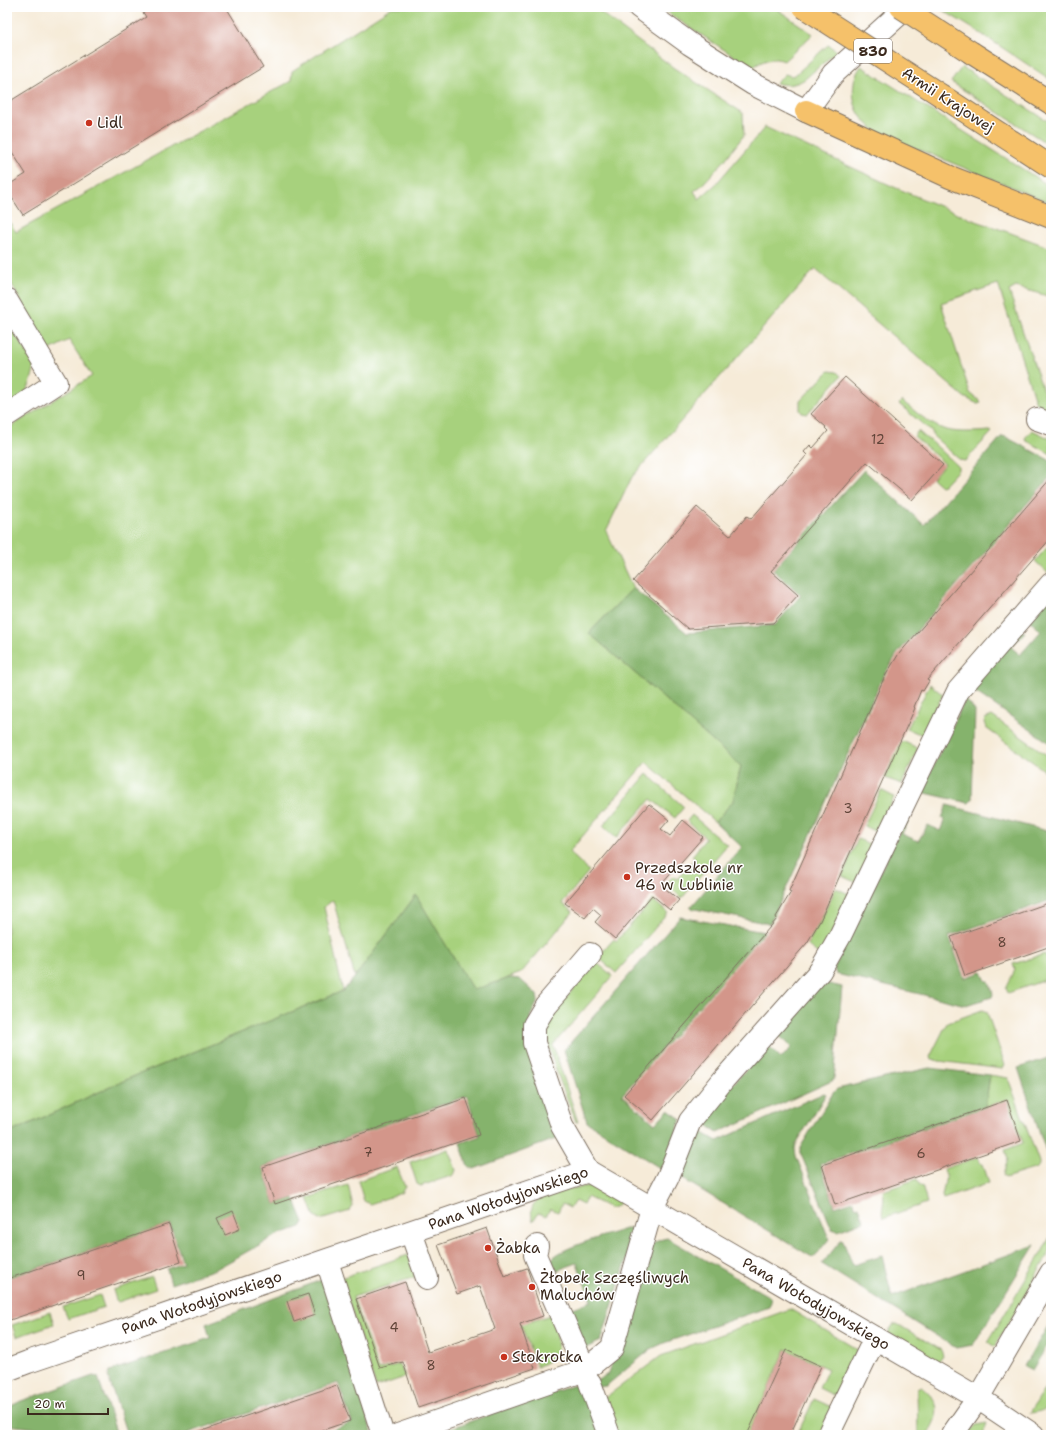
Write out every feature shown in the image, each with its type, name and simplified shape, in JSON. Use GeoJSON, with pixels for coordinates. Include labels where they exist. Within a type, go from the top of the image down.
{"type":"FeatureCollection","features":[{"type":"Feature","properties":{"kind":"main road","name":"Armii Krajowej"},"geometry":{"type":"LineString","coordinates":[[804,7],[1051,167]]}},
{"type":"Feature","properties":{"kind":"main road"},"geometry":{"type":"LineString","coordinates":[[901,7],[1051,103]]}},
{"type":"Feature","properties":{"kind":"main road"},"geometry":{"type":"LineString","coordinates":[[806,111],[950,177],[1051,217]]}},
{"type":"Feature","properties":{"kind":"street"},"geometry":{"type":"LineString","coordinates":[[639,7],[690,44],[753,84],[806,111],[832,74],[907,7]]}},
{"type":"Feature","properties":{"kind":"street"},"geometry":{"type":"LineString","coordinates":[[7,301],[56,383],[7,414]]}},
{"type":"Feature","properties":{"kind":"street"},"geometry":{"type":"LineString","coordinates":[[406,1433],[588,1377],[612,1348],[652,1208],[668,1177],[690,1121],[724,1079],[820,971],[840,936],[958,691],[1051,584]]}},
{"type":"Feature","properties":{"kind":"street"},"geometry":{"type":"LineString","coordinates":[[588,1171],[562,1126],[534,1043],[534,1025],[546,1005],[590,954]]}},
{"type":"Feature","properties":{"kind":"street","name":"Pana Wołodyjowskiego"},"geometry":{"type":"LineString","coordinates":[[7,1370],[588,1171],[978,1398],[1033,1435]]}},
{"type":"Feature","properties":{"kind":"street"},"geometry":{"type":"LineString","coordinates":[[411,1232],[427,1278]]}},
{"type":"Feature","properties":{"kind":"street"},"geometry":{"type":"LineString","coordinates":[[537,1246],[535,1255],[588,1377],[609,1435]]}},
{"type":"Feature","properties":{"kind":"street"},"geometry":{"type":"LineString","coordinates":[[327,1261],[383,1435]]}},
{"type":"Feature","properties":{"kind":"street"},"geometry":{"type":"LineString","coordinates":[[952,1435],[978,1398],[1051,1274]]}},
{"type":"Feature","properties":{"kind":"street"},"geometry":{"type":"LineString","coordinates":[[828,1435],[875,1338]]}},
{"type":"Feature","properties":{"kind":"green space"},"geometry":{"type":"Polygon","coordinates":[[[392,7],[595,7],[674,68],[743,113],[744,135],[724,161],[701,186],[694,191],[699,199],[715,185],[765,127],[894,187],[973,220],[1051,248],[1051,297],[1016,287],[1009,291],[1047,402],[1051,401],[1051,412],[1036,404],[998,284],[941,303],[970,393],[981,402],[978,404],[964,397],[815,269],[632,477],[606,531],[633,588],[589,633],[741,766],[733,801],[715,822],[646,762],[569,852],[589,871],[562,903],[573,912],[521,973],[473,991],[416,895],[355,977],[333,900],[324,907],[343,991],[130,1078],[7,1134],[7,429],[92,376],[69,340],[48,351],[7,276],[7,218],[16,232],[291,81],[292,71],[392,7]]]}},
{"type":"Feature","properties":{"kind":"green space"},"geometry":{"type":"Polygon","coordinates":[[[661,7],[774,7],[813,34],[784,61],[771,59],[759,63],[752,68],[661,7]]]}},
{"type":"Feature","properties":{"kind":"green space"},"geometry":{"type":"Polygon","coordinates":[[[937,7],[1051,7],[1051,80],[977,31],[937,7]]]}},
{"type":"Feature","properties":{"kind":"green space"},"geometry":{"type":"Polygon","coordinates":[[[828,45],[837,51],[805,79],[798,83],[791,84],[776,83],[785,74],[791,76],[795,75],[828,45]]]}},
{"type":"Feature","properties":{"kind":"green space"},"geometry":{"type":"Polygon","coordinates":[[[861,66],[1051,187],[1051,203],[883,135],[869,126],[856,108],[854,100],[854,81],[861,66]]]}},
{"type":"Feature","properties":{"kind":"green space"},"geometry":{"type":"Polygon","coordinates":[[[962,67],[1051,123],[1051,146],[951,82],[962,67]]]}},
{"type":"Feature","properties":{"kind":"green space"},"geometry":{"type":"Polygon","coordinates":[[[7,320],[35,365],[27,391],[14,405],[7,409],[7,320]]]}},
{"type":"Feature","properties":{"kind":"green space"},"geometry":{"type":"Polygon","coordinates":[[[829,371],[837,372],[841,376],[807,414],[802,413],[800,410],[800,401],[829,371]]]}},
{"type":"Feature","properties":{"kind":"green space"},"geometry":{"type":"Polygon","coordinates":[[[902,401],[928,421],[940,428],[962,432],[992,432],[965,461],[960,460],[932,435],[933,433],[899,404],[902,401]]]}},
{"type":"Feature","properties":{"kind":"green space"},"geometry":{"type":"Polygon","coordinates":[[[1032,430],[1051,439],[1051,454],[1025,440],[1032,430]]]}},
{"type":"Feature","properties":{"kind":"green space"},"geometry":{"type":"Polygon","coordinates":[[[918,431],[958,466],[958,470],[944,485],[941,486],[932,478],[945,464],[914,436],[918,431]]]}},
{"type":"Feature","properties":{"kind":"green space"},"geometry":{"type":"Polygon","coordinates":[[[1002,436],[1051,461],[1051,476],[897,654],[883,677],[770,924],[690,908],[742,847],[715,822],[733,801],[741,766],[589,633],[633,588],[687,633],[775,625],[801,595],[773,570],[864,470],[924,525],[1002,436]]]}},
{"type":"Feature","properties":{"kind":"green space"},"geometry":{"type":"Polygon","coordinates":[[[1051,543],[1051,570],[1048,573],[1035,561],[1051,543]]]}},
{"type":"Feature","properties":{"kind":"green space"},"geometry":{"type":"Polygon","coordinates":[[[1051,594],[1051,744],[971,689],[1021,631],[1025,632],[1011,647],[1020,655],[1041,631],[1029,620],[1051,594]]]}},
{"type":"Feature","properties":{"kind":"green space"},"geometry":{"type":"Polygon","coordinates":[[[930,684],[943,695],[923,735],[907,729],[930,684]]]}},
{"type":"Feature","properties":{"kind":"green space"},"geometry":{"type":"Polygon","coordinates":[[[965,700],[975,711],[972,800],[969,803],[921,792],[965,700]]]}},
{"type":"Feature","properties":{"kind":"green space"},"geometry":{"type":"Polygon","coordinates":[[[992,716],[1051,758],[1051,772],[1045,771],[986,728],[984,722],[985,719],[992,716]]]}},
{"type":"Feature","properties":{"kind":"green space"},"geometry":{"type":"Polygon","coordinates":[[[902,741],[918,748],[902,784],[885,778],[902,741]]]}},
{"type":"Feature","properties":{"kind":"green space"},"geometry":{"type":"Polygon","coordinates":[[[647,774],[684,807],[675,818],[651,799],[616,838],[603,826],[647,774]]]}},
{"type":"Feature","properties":{"kind":"green space"},"geometry":{"type":"Polygon","coordinates":[[[881,790],[894,797],[878,833],[864,826],[881,790]]]}},
{"type":"Feature","properties":{"kind":"green space"},"geometry":{"type":"Polygon","coordinates":[[[947,805],[1051,832],[1051,900],[949,936],[964,978],[982,972],[986,981],[989,981],[993,994],[992,997],[966,1005],[836,974],[834,968],[906,818],[909,819],[902,834],[918,841],[928,825],[940,831],[945,819],[942,818],[947,805]]]}},
{"type":"Feature","properties":{"kind":"green space"},"geometry":{"type":"Polygon","coordinates":[[[692,815],[727,845],[682,898],[666,884],[673,876],[677,879],[695,859],[692,856],[706,838],[687,821],[692,815]]]}},
{"type":"Feature","properties":{"kind":"green space"},"geometry":{"type":"Polygon","coordinates":[[[858,839],[874,846],[857,883],[842,876],[858,839]]]}},
{"type":"Feature","properties":{"kind":"green space"},"geometry":{"type":"Polygon","coordinates":[[[836,888],[851,895],[821,956],[807,945],[836,888]]]}},
{"type":"Feature","properties":{"kind":"green space"},"geometry":{"type":"Polygon","coordinates":[[[416,895],[473,990],[510,978],[520,979],[537,995],[538,1001],[530,1017],[561,1137],[474,1169],[468,1166],[460,1143],[480,1136],[467,1096],[262,1167],[275,1204],[294,1198],[304,1222],[301,1227],[277,1235],[216,1269],[171,1284],[167,1269],[183,1263],[170,1224],[7,1278],[7,1134],[130,1078],[343,991],[416,895]]]}},
{"type":"Feature","properties":{"kind":"green space"},"geometry":{"type":"Polygon","coordinates":[[[653,900],[668,913],[616,973],[598,957],[614,939],[616,941],[653,900]]]}},
{"type":"Feature","properties":{"kind":"green space"},"geometry":{"type":"Polygon","coordinates":[[[680,917],[764,932],[622,1095],[655,1124],[668,1110],[681,1119],[663,1170],[587,1122],[564,1050],[680,917]]]}},
{"type":"Feature","properties":{"kind":"green space"},"geometry":{"type":"Polygon","coordinates":[[[1045,954],[1047,960],[1050,960],[1051,964],[1051,978],[1008,993],[1006,988],[1015,970],[1013,964],[1045,954]]]}},
{"type":"Feature","properties":{"kind":"green space"},"geometry":{"type":"Polygon","coordinates":[[[597,963],[613,976],[553,1045],[578,1122],[576,1122],[553,1061],[549,1048],[547,1029],[555,1012],[561,1004],[597,963]]]}},
{"type":"Feature","properties":{"kind":"green space"},"geometry":{"type":"Polygon","coordinates":[[[820,982],[842,987],[834,1080],[717,1133],[702,1121],[707,1113],[768,1045],[781,1058],[792,1047],[776,1033],[820,982]]]}},
{"type":"Feature","properties":{"kind":"green space"},"geometry":{"type":"Polygon","coordinates":[[[982,1010],[987,1012],[1005,1065],[1003,1069],[931,1060],[930,1057],[947,1023],[982,1010]]]}},
{"type":"Feature","properties":{"kind":"green space"},"geometry":{"type":"Polygon","coordinates":[[[1051,1057],[1051,1159],[1049,1160],[1018,1068],[1051,1057]]]}},
{"type":"Feature","properties":{"kind":"green space"},"geometry":{"type":"Polygon","coordinates":[[[929,1068],[990,1075],[985,1107],[820,1164],[835,1207],[853,1201],[856,1207],[859,1206],[864,1221],[838,1231],[832,1229],[800,1152],[800,1148],[833,1093],[837,1089],[929,1068]]]}},
{"type":"Feature","properties":{"kind":"green space"},"geometry":{"type":"Polygon","coordinates":[[[990,1075],[1008,1078],[1039,1162],[1037,1168],[1005,1178],[1003,1175],[1008,1159],[1005,1150],[1023,1143],[1008,1099],[985,1107],[990,1075]]]}},
{"type":"Feature","properties":{"kind":"green space"},"geometry":{"type":"Polygon","coordinates":[[[824,1093],[826,1094],[796,1144],[795,1149],[796,1156],[829,1239],[815,1256],[812,1257],[678,1176],[698,1130],[717,1141],[824,1093]]]}},
{"type":"Feature","properties":{"kind":"green space"},"geometry":{"type":"Polygon","coordinates":[[[448,1149],[456,1170],[454,1175],[421,1186],[417,1184],[410,1162],[448,1149]]]}},
{"type":"Feature","properties":{"kind":"green space"},"geometry":{"type":"Polygon","coordinates":[[[978,1157],[981,1164],[983,1164],[989,1183],[943,1199],[942,1196],[946,1176],[944,1169],[978,1157]]]}},
{"type":"Feature","properties":{"kind":"green space"},"geometry":{"type":"Polygon","coordinates":[[[397,1167],[405,1187],[401,1193],[370,1204],[364,1201],[358,1181],[397,1167]]]}},
{"type":"Feature","properties":{"kind":"green space"},"geometry":{"type":"Polygon","coordinates":[[[917,1179],[920,1186],[922,1186],[927,1203],[883,1218],[883,1191],[917,1179]]]}},
{"type":"Feature","properties":{"kind":"green space"},"geometry":{"type":"Polygon","coordinates":[[[348,1185],[353,1206],[350,1211],[320,1220],[315,1217],[308,1198],[348,1185]]]}},
{"type":"Feature","properties":{"kind":"green space"},"geometry":{"type":"Polygon","coordinates":[[[589,1186],[601,1189],[620,1199],[620,1203],[615,1207],[610,1208],[587,1197],[583,1205],[575,1201],[570,1208],[562,1204],[558,1212],[550,1209],[546,1216],[538,1213],[533,1221],[531,1214],[537,1200],[566,1190],[589,1186]]]}},
{"type":"Feature","properties":{"kind":"green space"},"geometry":{"type":"Polygon","coordinates":[[[625,1229],[630,1229],[633,1232],[634,1237],[601,1341],[581,1350],[566,1311],[591,1301],[577,1263],[552,1272],[551,1261],[564,1250],[625,1229]]]}},
{"type":"Feature","properties":{"kind":"green space"},"geometry":{"type":"Polygon","coordinates":[[[1051,1235],[1051,1250],[995,1347],[988,1342],[1051,1235]]]}},
{"type":"Feature","properties":{"kind":"green space"},"geometry":{"type":"Polygon","coordinates":[[[667,1238],[770,1297],[771,1302],[769,1307],[664,1343],[651,1349],[606,1386],[598,1387],[596,1381],[608,1374],[650,1246],[659,1240],[667,1238]]]}},
{"type":"Feature","properties":{"kind":"green space"},"geometry":{"type":"Polygon","coordinates":[[[842,1239],[853,1265],[882,1256],[892,1297],[1035,1245],[973,1345],[956,1348],[822,1264],[842,1239]]]}},
{"type":"Feature","properties":{"kind":"green space"},"geometry":{"type":"Polygon","coordinates":[[[408,1255],[415,1277],[353,1297],[378,1370],[400,1364],[405,1377],[376,1387],[341,1278],[408,1255]]]}},
{"type":"Feature","properties":{"kind":"green space"},"geometry":{"type":"Polygon","coordinates":[[[152,1277],[156,1289],[118,1302],[116,1300],[113,1290],[152,1277]]]}},
{"type":"Feature","properties":{"kind":"green space"},"geometry":{"type":"Polygon","coordinates":[[[324,1279],[372,1432],[369,1435],[332,1435],[331,1430],[352,1422],[338,1383],[182,1435],[127,1435],[108,1376],[110,1371],[210,1338],[206,1324],[324,1279]]]}},
{"type":"Feature","properties":{"kind":"green space"},"geometry":{"type":"Polygon","coordinates":[[[100,1295],[104,1307],[68,1319],[63,1307],[100,1295]]]}},
{"type":"Feature","properties":{"kind":"green space"},"geometry":{"type":"Polygon","coordinates":[[[790,1309],[858,1350],[839,1398],[819,1388],[828,1369],[786,1349],[747,1435],[615,1435],[602,1400],[661,1356],[790,1309]]]}},
{"type":"Feature","properties":{"kind":"green space"},"geometry":{"type":"Polygon","coordinates":[[[50,1312],[54,1324],[16,1337],[12,1325],[50,1312]]]}},
{"type":"Feature","properties":{"kind":"green space"},"geometry":{"type":"Polygon","coordinates":[[[550,1315],[557,1338],[557,1349],[551,1359],[537,1367],[521,1325],[550,1315]]]}},
{"type":"Feature","properties":{"kind":"green space"},"geometry":{"type":"Polygon","coordinates":[[[1051,1321],[1051,1340],[1032,1370],[1024,1366],[1051,1321]]]}},
{"type":"Feature","properties":{"kind":"green space"},"geometry":{"type":"Polygon","coordinates":[[[897,1324],[941,1350],[943,1356],[938,1363],[888,1333],[893,1325],[897,1324]]]}},
{"type":"Feature","properties":{"kind":"green space"},"geometry":{"type":"Polygon","coordinates":[[[93,1376],[98,1377],[117,1435],[99,1435],[7,1425],[7,1408],[21,1401],[93,1376]]]}},
{"type":"Feature","properties":{"kind":"green space"},"geometry":{"type":"Polygon","coordinates":[[[1051,1378],[1051,1397],[1048,1406],[1044,1410],[1030,1413],[1051,1378]]]}},
{"type":"Feature","properties":{"kind":"green space"},"geometry":{"type":"Polygon","coordinates":[[[583,1382],[603,1435],[438,1435],[440,1432],[583,1382]]]}},
{"type":"Feature","properties":{"kind":"green space"},"geometry":{"type":"Polygon","coordinates":[[[921,1386],[933,1398],[937,1409],[934,1421],[927,1435],[918,1435],[917,1388],[921,1386]]]}},
{"type":"Feature","properties":{"kind":"green space"},"geometry":{"type":"Polygon","coordinates":[[[814,1399],[834,1408],[822,1435],[797,1435],[814,1399]]]}},
{"type":"Feature","properties":{"kind":"green space"},"geometry":{"type":"Polygon","coordinates":[[[987,1423],[983,1435],[967,1435],[976,1425],[987,1423]]]}},
{"type":"Feature","properties":{"kind":"building","name":"Lidl"},"geometry":{"type":"Polygon","coordinates":[[[226,7],[263,67],[23,215],[7,190],[7,186],[26,174],[7,144],[7,103],[146,17],[140,8],[226,7]]]}},
{"type":"Feature","properties":{"kind":"building"},"geometry":{"type":"Polygon","coordinates":[[[845,377],[943,465],[912,500],[867,462],[771,571],[798,595],[773,623],[688,629],[633,581],[697,507],[730,536],[747,516],[751,519],[807,455],[804,452],[810,445],[813,448],[828,431],[825,428],[826,427],[811,414],[845,377]]]}},
{"type":"Feature","properties":{"kind":"building"},"geometry":{"type":"Polygon","coordinates":[[[1051,478],[1051,538],[927,680],[929,681],[923,691],[921,690],[914,707],[915,708],[820,921],[807,943],[653,1120],[624,1095],[777,919],[776,917],[791,892],[789,891],[884,678],[898,655],[1051,478]]]}},
{"type":"Feature","properties":{"kind":"building","name":"Przedszkole nr 46 w Lublinie"},"geometry":{"type":"Polygon","coordinates":[[[649,804],[669,820],[661,829],[670,836],[683,820],[703,837],[661,885],[679,900],[673,907],[670,910],[652,895],[615,939],[595,922],[601,915],[593,908],[585,918],[565,903],[649,804]]]}},
{"type":"Feature","properties":{"kind":"building"},"geometry":{"type":"Polygon","coordinates":[[[1051,902],[1051,946],[965,976],[951,937],[1051,902]]]}},
{"type":"Feature","properties":{"kind":"building"},"geometry":{"type":"Polygon","coordinates":[[[466,1098],[479,1135],[275,1204],[263,1167],[466,1098]]]}},
{"type":"Feature","properties":{"kind":"building"},"geometry":{"type":"Polygon","coordinates":[[[1007,1100],[1021,1141],[835,1205],[822,1165],[1007,1100]]]}},
{"type":"Feature","properties":{"kind":"building"},"geometry":{"type":"Polygon","coordinates":[[[233,1211],[240,1229],[225,1235],[217,1218],[233,1211]]]}},
{"type":"Feature","properties":{"kind":"building"},"geometry":{"type":"Polygon","coordinates":[[[169,1224],[181,1262],[7,1321],[7,1279],[169,1224]]]}},
{"type":"Feature","properties":{"kind":"building"},"geometry":{"type":"Polygon","coordinates":[[[487,1228],[504,1276],[527,1268],[543,1316],[520,1324],[535,1368],[418,1408],[403,1362],[380,1368],[356,1299],[405,1282],[428,1352],[495,1329],[480,1286],[457,1294],[438,1245],[487,1228]]]}},
{"type":"Feature","properties":{"kind":"building"},"geometry":{"type":"Polygon","coordinates":[[[308,1294],[315,1315],[294,1322],[287,1301],[308,1294]]]}},
{"type":"Feature","properties":{"kind":"building"},"geometry":{"type":"Polygon","coordinates":[[[786,1350],[821,1366],[790,1435],[747,1435],[786,1350]]]}},
{"type":"Feature","properties":{"kind":"building"},"geometry":{"type":"Polygon","coordinates":[[[337,1385],[350,1421],[308,1435],[190,1435],[337,1385]]]}},
{"type":"Feature","properties":{"kind":"place","name":"Lidl"},"geometry":{"type":"Point","coordinates":[89,123]}},
{"type":"Feature","properties":{"kind":"place","name":"Przedszkole nr 46 w Lublinie"},"geometry":{"type":"Point","coordinates":[627,877]}},
{"type":"Feature","properties":{"kind":"place","name":"Żabka"},"geometry":{"type":"Point","coordinates":[488,1248]}},
{"type":"Feature","properties":{"kind":"place","name":"Żłobek Szczęśliwych Maluchów"},"geometry":{"type":"Point","coordinates":[532,1287]}},
{"type":"Feature","properties":{"kind":"place","name":"Stokrotka"},"geometry":{"type":"Point","coordinates":[504,1357]}}]}
